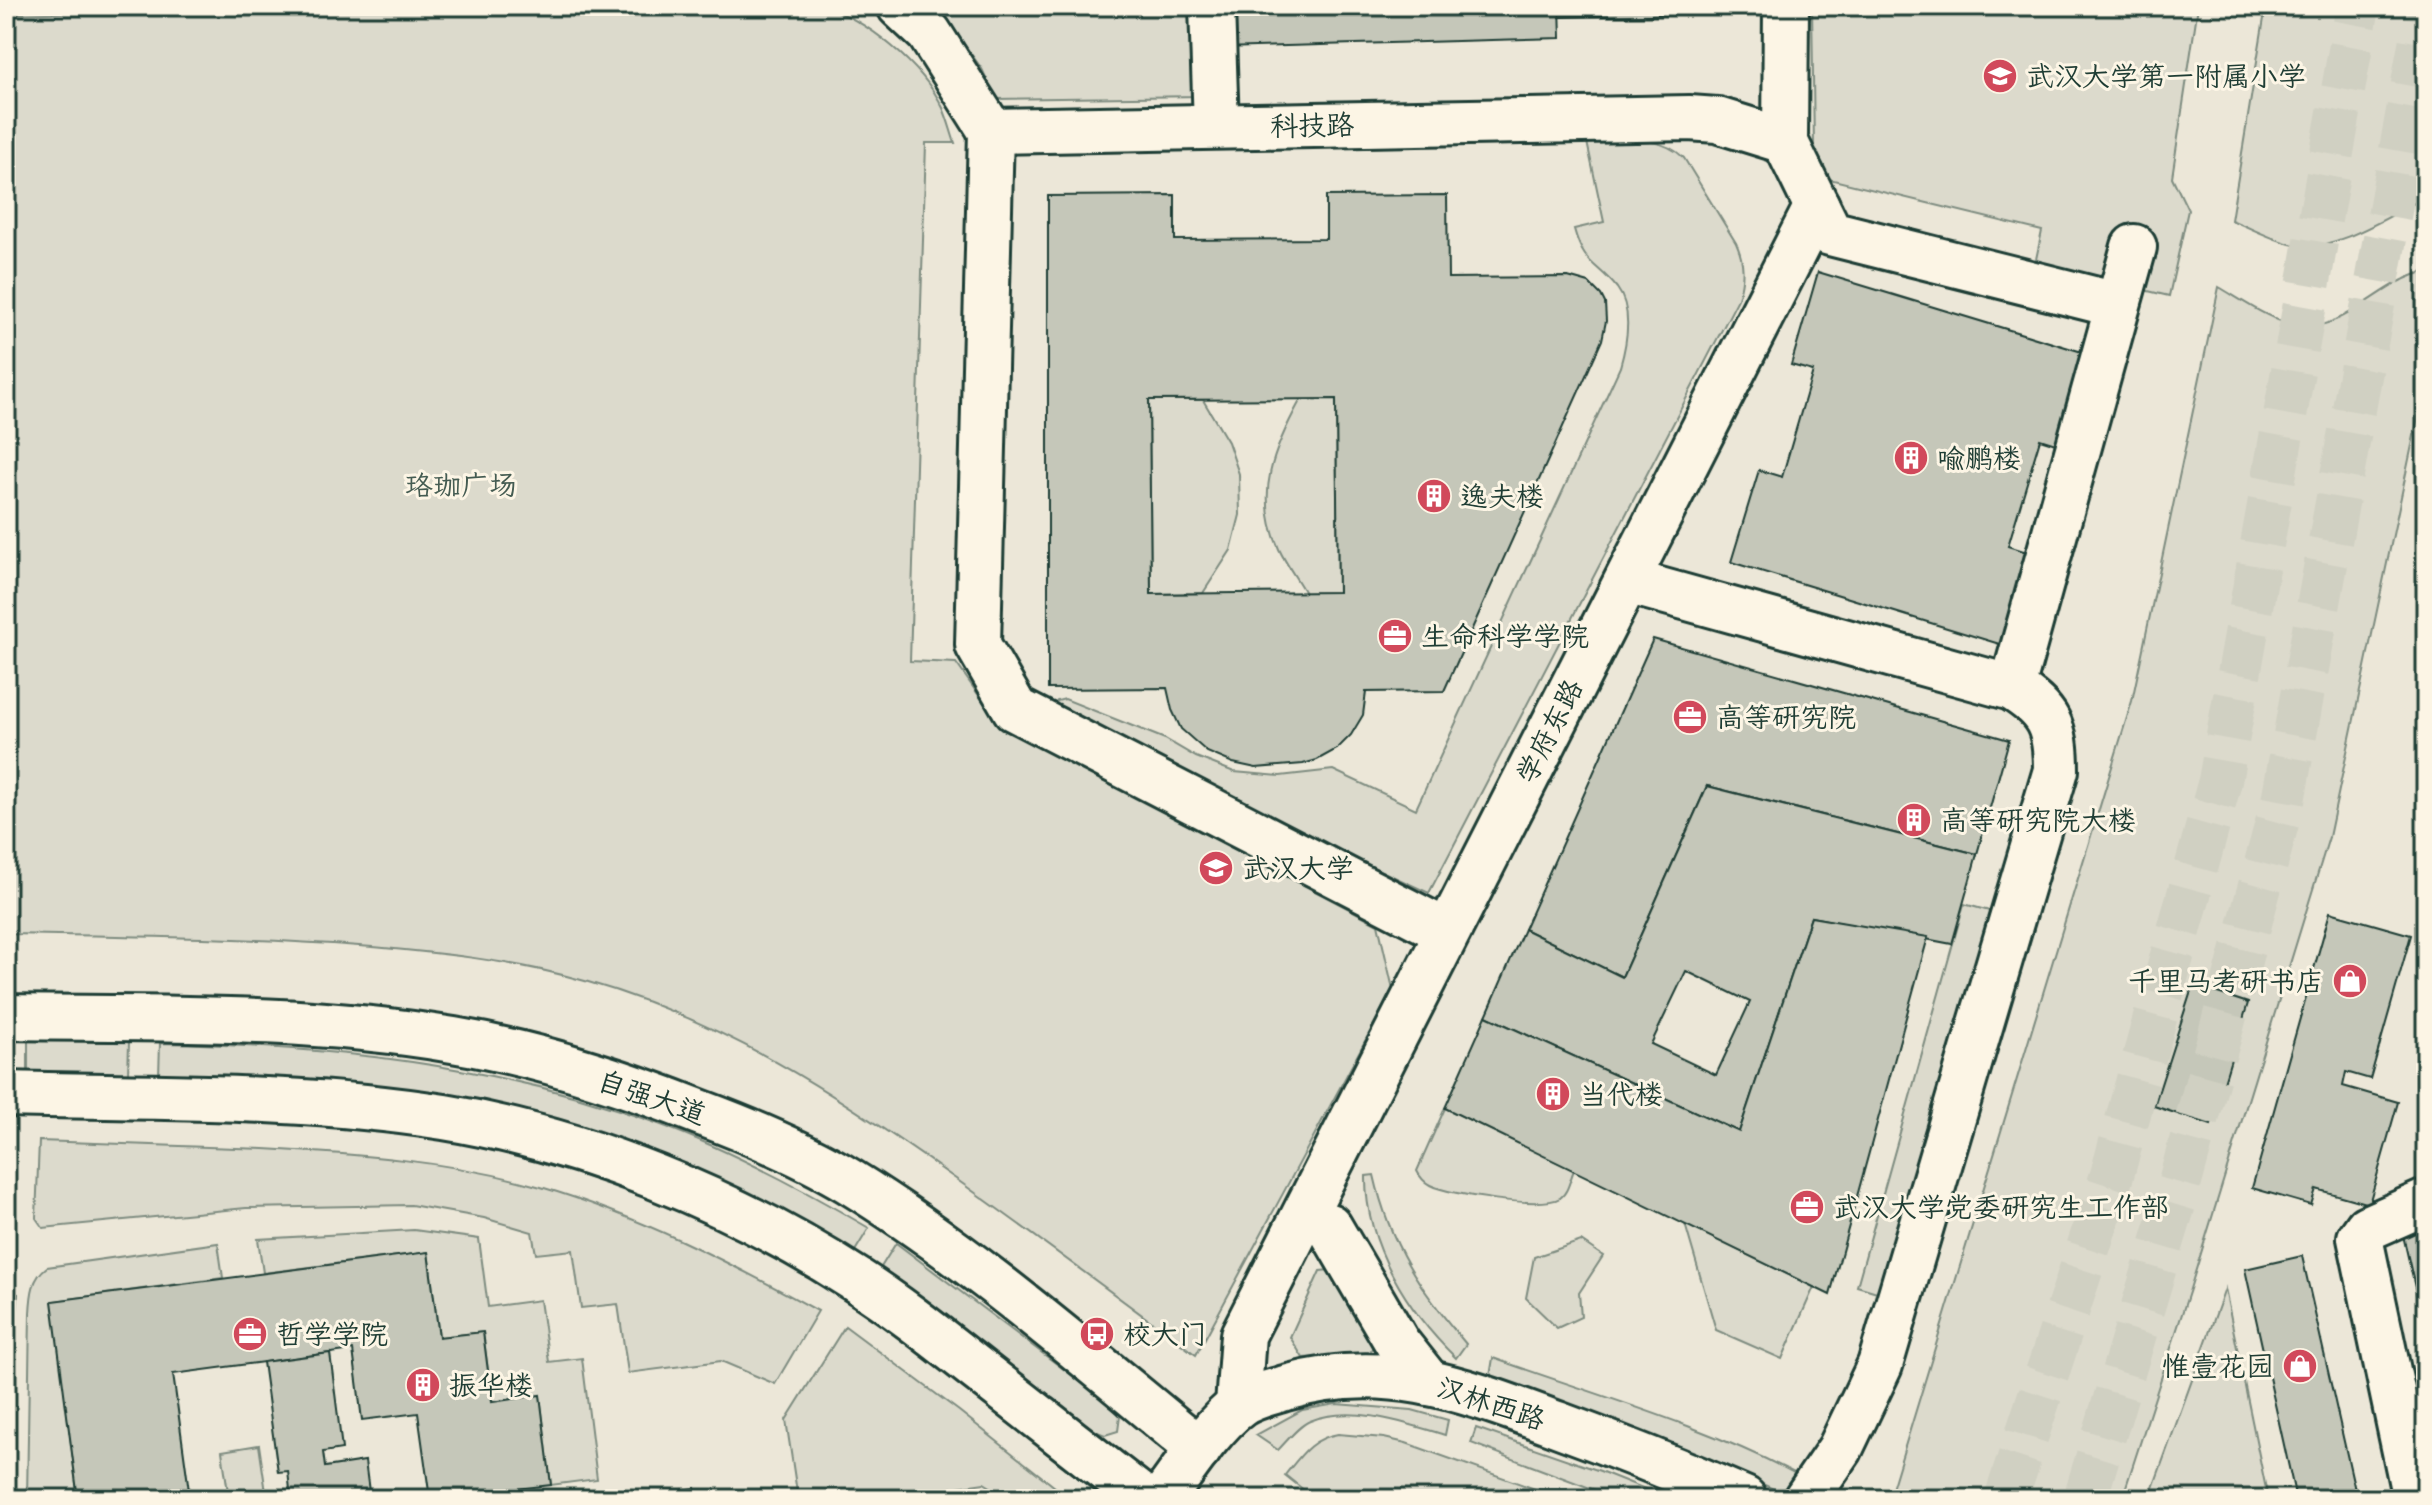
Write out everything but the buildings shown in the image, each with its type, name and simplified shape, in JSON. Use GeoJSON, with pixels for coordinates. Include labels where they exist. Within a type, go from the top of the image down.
{"type":"FeatureCollection","features":[{"type":"Feature","properties":{"kind":"street"},"geometry":{"type":"LineString","coordinates":[[900,6],[929,33],[991,131],[978,645],[1015,709],[1447,932]]}},
{"type":"Feature","properties":{"kind":"street"},"geometry":{"type":"LineString","coordinates":[[1212,6],[1216,126]]}},
{"type":"Feature","properties":{"kind":"street"},"geometry":{"type":"LineString","coordinates":[[1786,6],[1785,141],[1823,220],[2117,305]]}},
{"type":"Feature","properties":{"kind":"street","name":"科技路"},"geometry":{"type":"LineString","coordinates":[[991,131],[1689,118],[1717,120],[1785,141]]}},
{"type":"Feature","properties":{"kind":"street","name":"学府东路"},"geometry":{"type":"LineString","coordinates":[[1253,1400],[1272,1341],[1638,584],[1823,220]]}},
{"type":"Feature","properties":{"kind":"street"},"geometry":{"type":"LineString","coordinates":[[2012,688],[2134,247]]}},
{"type":"Feature","properties":{"kind":"street"},"geometry":{"type":"LineString","coordinates":[[1638,584],[2012,688],[2038,705],[2048,717],[2054,734],[2056,770],[1880,1365],[1840,1449],[1806,1499]]}},
{"type":"Feature","properties":{"kind":"street","name":"学府东路"},"geometry":{"type":"LineString","coordinates":[[1253,1400],[1243,1335],[1447,932],[1638,584]]}},
{"type":"Feature","properties":{"kind":"street","name":"自强大道"},"geometry":{"type":"LineString","coordinates":[[6,1017],[210,1019],[382,1030],[516,1053],[667,1099],[819,1166],[899,1213],[1034,1315],[1199,1449]]}},
{"type":"Feature","properties":{"kind":"street"},"geometry":{"type":"LineString","coordinates":[[6,1094],[206,1098],[344,1106],[443,1117],[548,1140],[596,1156],[734,1213],[855,1279],[921,1326],[1144,1499]]}},
{"type":"Feature","properties":{"kind":"street"},"geometry":{"type":"LineString","coordinates":[[2415,1499],[2360,1238],[2367,1228],[2426,1202]]}},
{"type":"Feature","properties":{"kind":"street"},"geometry":{"type":"LineString","coordinates":[[1329,1226],[1398,1344],[1429,1383]]}},
{"type":"Feature","properties":{"kind":"street","name":"汉林西路"},"geometry":{"type":"LineString","coordinates":[[1253,1400],[1315,1381],[1359,1376],[1461,1389],[1593,1437],[1744,1499]]}},
{"type":"Feature","properties":{"kind":"street"},"geometry":{"type":"LineString","coordinates":[[1162,1499],[1199,1449],[1253,1400]]}},
{"type":"Feature","properties":{"kind":"shaded area","name":"武汉大学"},"geometry":{"type":"Polygon","coordinates":[[[6,6],[2426,6],[2426,1499],[6,1499],[6,6]]]}},
{"type":"Feature","properties":{"kind":"green space","name":"珞珈广场"},"geometry":{"type":"Polygon","coordinates":[[[324,6],[821,6],[874,32],[907,60],[934,92],[945,112],[955,143],[926,143],[910,661],[956,663],[1001,727],[1378,924],[1393,989],[1196,1355],[984,1199],[866,1117],[732,1039],[636,998],[585,981],[530,968],[416,951],[227,939],[6,934],[6,14],[324,6]]]}},
{"type":"Feature","properties":{"kind":"green space"},"geometry":{"type":"Polygon","coordinates":[[[936,6],[1199,6],[1202,96],[996,99],[982,69],[936,6]]]}},
{"type":"Feature","properties":{"kind":"green space","name":"武汉大学第一附属小学"},"geometry":{"type":"Polygon","coordinates":[[[1812,6],[2198,6],[2172,177],[2188,210],[2169,296],[2035,264],[2042,231],[1825,178],[1814,147],[1812,6]]]}},
{"type":"Feature","properties":{"kind":"green space"},"geometry":{"type":"Polygon","coordinates":[[[2266,6],[2426,6],[2426,197],[2362,231],[2326,244],[2309,246],[2286,243],[2231,220],[2266,6]]]}},
{"type":"Feature","properties":{"kind":"green space"},"geometry":{"type":"Polygon","coordinates":[[[1587,142],[1651,142],[1674,150],[1684,158],[1739,250],[1742,264],[1740,291],[1429,893],[1227,800],[1055,705],[1057,701],[1065,699],[1165,739],[1196,757],[1234,772],[1280,776],[1333,770],[1416,809],[1623,358],[1627,316],[1622,296],[1586,257],[1574,229],[1604,222],[1587,142]]]}},
{"type":"Feature","properties":{"kind":"green space"},"geometry":{"type":"Polygon","coordinates":[[[2426,271],[2426,379],[2329,837],[2122,1499],[1889,1499],[2132,701],[2219,287],[2277,320],[2310,327],[2338,319],[2403,280],[2426,271]]]}},
{"type":"Feature","properties":{"kind":"green space"},"geometry":{"type":"Polygon","coordinates":[[[1301,399],[1336,399],[1338,592],[1305,593],[1282,555],[1268,509],[1270,471],[1301,399]]]}},
{"type":"Feature","properties":{"kind":"green space"},"geometry":{"type":"Polygon","coordinates":[[[1149,400],[1203,400],[1228,442],[1239,474],[1240,515],[1231,550],[1203,593],[1151,594],[1149,400]]]}},
{"type":"Feature","properties":{"kind":"green space"},"geometry":{"type":"Polygon","coordinates":[[[1964,904],[1993,912],[1887,1295],[1857,1286],[1964,904]]]}},
{"type":"Feature","properties":{"kind":"green space"},"geometry":{"type":"Polygon","coordinates":[[[28,1040],[129,1042],[128,1075],[28,1072],[28,1040]]]}},
{"type":"Feature","properties":{"kind":"green space"},"geometry":{"type":"Polygon","coordinates":[[[160,1043],[350,1054],[412,1062],[536,1086],[656,1123],[711,1145],[791,1184],[869,1228],[852,1256],[744,1194],[159,1076],[160,1043]]]}},
{"type":"Feature","properties":{"kind":"green space"},"geometry":{"type":"Polygon","coordinates":[[[1445,1108],[1574,1170],[1565,1193],[1550,1201],[1516,1201],[1456,1193],[1430,1185],[1417,1171],[1445,1108]]]}},
{"type":"Feature","properties":{"kind":"green space"},"geometry":{"type":"Polygon","coordinates":[[[39,1141],[334,1153],[439,1165],[507,1178],[577,1199],[648,1226],[818,1311],[775,1384],[721,1361],[628,1373],[618,1304],[581,1308],[573,1250],[536,1254],[532,1232],[484,1218],[411,1205],[246,1208],[43,1228],[36,1218],[39,1141]]]}},
{"type":"Feature","properties":{"kind":"green space"},"geometry":{"type":"Polygon","coordinates":[[[1374,1175],[1389,1224],[1409,1266],[1466,1344],[1456,1358],[1406,1298],[1381,1251],[1368,1201],[1366,1176],[1374,1175]]]}},
{"type":"Feature","properties":{"kind":"green space"},"geometry":{"type":"Polygon","coordinates":[[[1685,1224],[1814,1287],[1782,1359],[1716,1330],[1685,1224]]]}},
{"type":"Feature","properties":{"kind":"green space"},"geometry":{"type":"Polygon","coordinates":[[[414,1230],[479,1239],[488,1307],[540,1300],[549,1362],[582,1358],[597,1479],[551,1485],[540,1396],[492,1402],[483,1332],[439,1337],[428,1252],[263,1273],[258,1239],[414,1230]]]}},
{"type":"Feature","properties":{"kind":"green space"},"geometry":{"type":"Polygon","coordinates":[[[1581,1241],[1603,1256],[1579,1293],[1581,1317],[1557,1328],[1526,1298],[1534,1257],[1581,1241]]]}},
{"type":"Feature","properties":{"kind":"green space"},"geometry":{"type":"Polygon","coordinates":[[[218,1243],[223,1278],[53,1301],[78,1499],[27,1499],[30,1313],[38,1276],[47,1267],[218,1243]]]}},
{"type":"Feature","properties":{"kind":"green space"},"geometry":{"type":"Polygon","coordinates":[[[896,1243],[1110,1404],[1120,1416],[1118,1431],[1105,1435],[1095,1431],[1001,1358],[878,1272],[896,1243]]]}},
{"type":"Feature","properties":{"kind":"green space"},"geometry":{"type":"Polygon","coordinates":[[[1341,1269],[1378,1337],[1369,1354],[1303,1358],[1290,1337],[1320,1271],[1341,1269]]]}},
{"type":"Feature","properties":{"kind":"green space"},"geometry":{"type":"Polygon","coordinates":[[[2225,1289],[2268,1499],[2149,1499],[2225,1289]]]}},
{"type":"Feature","properties":{"kind":"green space"},"geometry":{"type":"Polygon","coordinates":[[[6,1293],[18,1294],[6,1497],[6,1293]]]}},
{"type":"Feature","properties":{"kind":"green space"},"geometry":{"type":"Polygon","coordinates":[[[845,1326],[1070,1499],[1010,1499],[984,1483],[876,1499],[798,1499],[786,1420],[845,1326]]]}},
{"type":"Feature","properties":{"kind":"green space"},"geometry":{"type":"Polygon","coordinates":[[[1493,1358],[1688,1426],[1800,1476],[1792,1488],[1778,1491],[1708,1460],[1490,1376],[1493,1358]]]}},
{"type":"Feature","properties":{"kind":"green space"},"geometry":{"type":"Polygon","coordinates":[[[1336,1404],[1412,1410],[1448,1420],[1445,1435],[1378,1417],[1343,1414],[1306,1423],[1278,1450],[1256,1435],[1302,1410],[1336,1404]]]}},
{"type":"Feature","properties":{"kind":"green space"},"geometry":{"type":"Polygon","coordinates":[[[1476,1428],[1670,1499],[1619,1499],[1471,1443],[1476,1428]]]}},
{"type":"Feature","properties":{"kind":"green space"},"geometry":{"type":"Polygon","coordinates":[[[1338,1434],[1406,1443],[1563,1499],[1315,1499],[1285,1475],[1314,1443],[1338,1434]]]}},
{"type":"Feature","properties":{"kind":"green space"},"geometry":{"type":"Polygon","coordinates":[[[259,1445],[267,1499],[229,1499],[222,1451],[259,1445]]]}},
{"type":"Feature","properties":{"kind":"tunnel"},"geometry":{"type":"LineString","coordinates":[[2006,1499],[2112,1175],[2220,781],[2358,6]]}},
{"type":"Feature","properties":{"kind":"tunnel"},"geometry":{"type":"LineString","coordinates":[[2085,1499],[2176,1197],[2283,801],[2426,12]]}},
{"type":"Feature","properties":{"kind":"place","name":"武汉大学第一附属小学"},"geometry":{"type":"Point","coordinates":[2000,76]}},
{"type":"Feature","properties":{"kind":"place","name":"喻鹏楼"},"geometry":{"type":"Point","coordinates":[1911,458]}},
{"type":"Feature","properties":{"kind":"place","name":"逸夫楼"},"geometry":{"type":"Point","coordinates":[1434,496]}},
{"type":"Feature","properties":{"kind":"place","name":"生命科学学院"},"geometry":{"type":"Point","coordinates":[1395,636]}},
{"type":"Feature","properties":{"kind":"place","name":"高等研究院"},"geometry":{"type":"Point","coordinates":[1690,717]}},
{"type":"Feature","properties":{"kind":"place","name":"高等研究院大楼"},"geometry":{"type":"Point","coordinates":[1914,820]}},
{"type":"Feature","properties":{"kind":"place","name":"武汉大学"},"geometry":{"type":"Point","coordinates":[1216,868]}},
{"type":"Feature","properties":{"kind":"place","name":"千里马考研书店"},"geometry":{"type":"Point","coordinates":[2350,981]}},
{"type":"Feature","properties":{"kind":"place","name":"当代楼"},"geometry":{"type":"Point","coordinates":[1553,1094]}},
{"type":"Feature","properties":{"kind":"place","name":"武汉大学党委研究生工作部"},"geometry":{"type":"Point","coordinates":[1807,1207]}},
{"type":"Feature","properties":{"kind":"place","name":"哲学学院"},"geometry":{"type":"Point","coordinates":[250,1334]}},
{"type":"Feature","properties":{"kind":"place","name":"校大门"},"geometry":{"type":"Point","coordinates":[1097,1334]}},
{"type":"Feature","properties":{"kind":"place","name":"惟壹花园"},"geometry":{"type":"Point","coordinates":[2300,1366]}},
{"type":"Feature","properties":{"kind":"place","name":"振华楼"},"geometry":{"type":"Point","coordinates":[423,1385]}}]}
